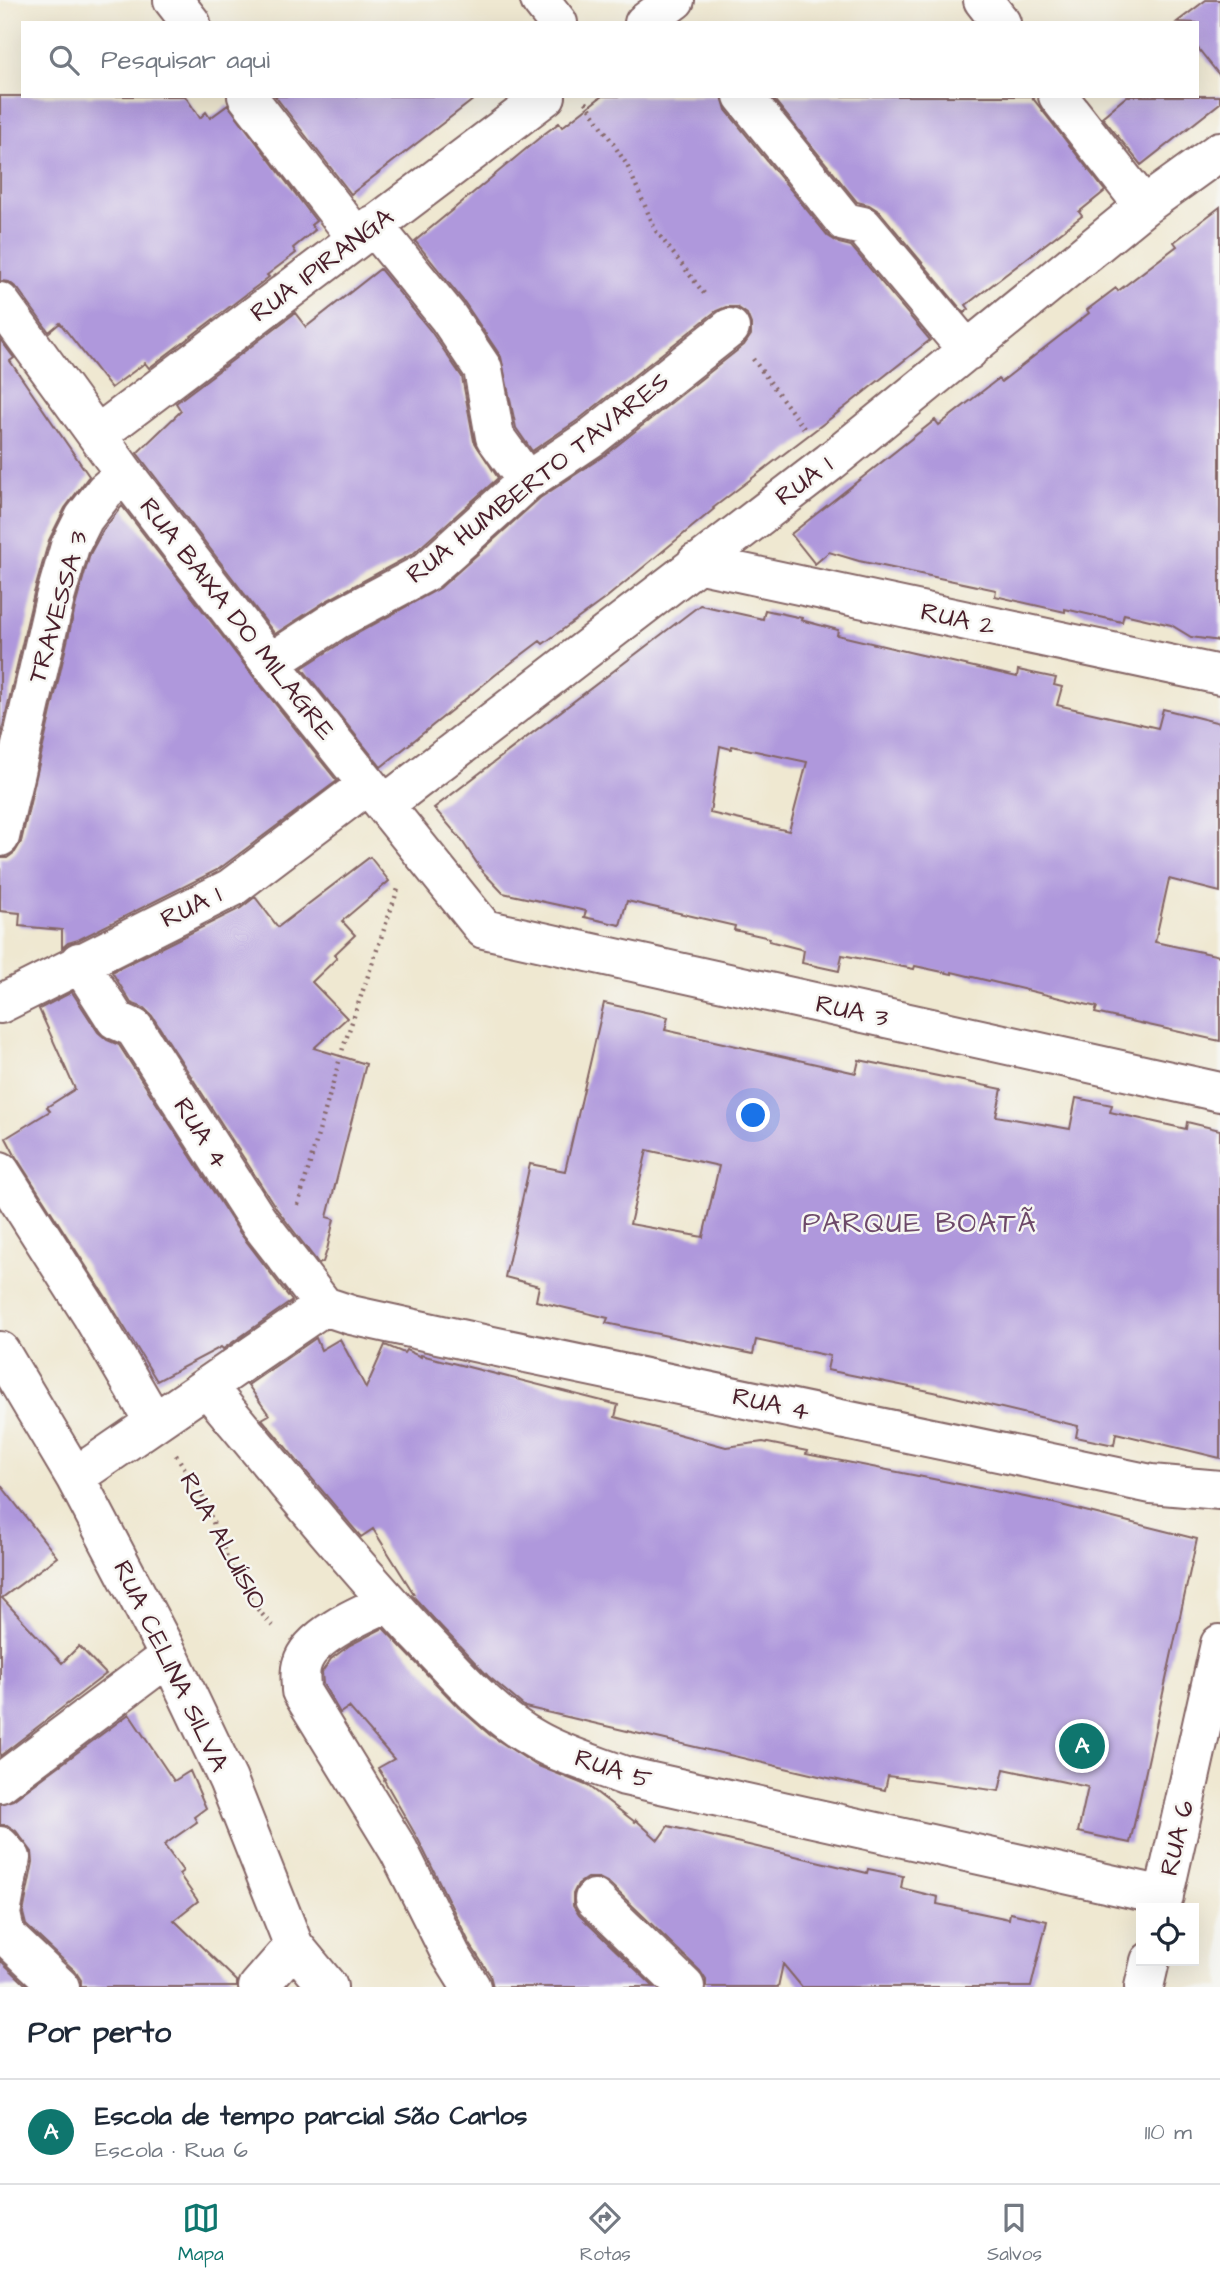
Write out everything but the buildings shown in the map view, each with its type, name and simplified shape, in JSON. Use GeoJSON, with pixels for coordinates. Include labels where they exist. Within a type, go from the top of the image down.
{"type":"FeatureCollection","features":[{"type":"Feature","properties":{"kind":"street"},"geometry":{"type":"LineString","coordinates":[[173,0],[189,21]]}},
{"type":"Feature","properties":{"kind":"street"},"geometry":{"type":"LineString","coordinates":[[540,0],[556,21]]}},
{"type":"Feature","properties":{"kind":"street"},"geometry":{"type":"LineString","coordinates":[[983,0],[999,21]]}},
{"type":"Feature","properties":{"kind":"street"},"geometry":{"type":"LineString","coordinates":[[249,98],[365,232],[448,317],[483,369],[495,437],[527,481]]}},
{"type":"Feature","properties":{"kind":"street","name":"RUA IPIRANGA"},"geometry":{"type":"LineString","coordinates":[[97,435],[543,98]]}},
{"type":"Feature","properties":{"kind":"street"},"geometry":{"type":"LineString","coordinates":[[745,98],[845,222],[863,226],[968,351]]}},
{"type":"Feature","properties":{"kind":"street"},"geometry":{"type":"LineString","coordinates":[[1060,98],[1144,206]]}},
{"type":"Feature","properties":{"kind":"street","name":"RUA 1"},"geometry":{"type":"LineString","coordinates":[[0,1004],[231,888],[375,795],[696,563],[830,462],[1144,206],[1220,151]]}},
{"type":"Feature","properties":{"kind":"street","name":"RUA BAIXA DO MILAGRE"},"geometry":{"type":"LineString","coordinates":[[0,302],[125,474],[270,663],[485,929]]}},
{"type":"Feature","properties":{"kind":"street","name":"RUA HUMBERTO TAVARES"},"geometry":{"type":"LineString","coordinates":[[270,663],[348,614],[426,572],[527,481],[591,438],[730,328]]}},
{"type":"Feature","properties":{"kind":"street","name":"TRAVESSA 3"},"geometry":{"type":"LineString","coordinates":[[0,837],[55,598],[70,546],[91,509],[105,491],[125,474]]}},
{"type":"Feature","properties":{"kind":"street","name":"RUA 2"},"geometry":{"type":"LineString","coordinates":[[696,563],[1220,675]]}},
{"type":"Feature","properties":{"kind":"street","name":"RUA 3"},"geometry":{"type":"LineString","coordinates":[[485,929],[1220,1092]]}},
{"type":"Feature","properties":{"kind":"street","name":"RUA 4"},"geometry":{"type":"LineString","coordinates":[[79,962],[116,1020],[134,1028],[230,1179],[283,1256],[324,1306],[352,1315],[484,1344],[1138,1482],[1220,1490]]}},
{"type":"Feature","properties":{"kind":"street"},"geometry":{"type":"LineString","coordinates":[[0,1171],[91,1314],[154,1422]]}},
{"type":"Feature","properties":{"kind":"street"},"geometry":{"type":"LineString","coordinates":[[75,1478],[324,1306]]}},
{"type":"Feature","properties":{"kind":"street","name":"RUA CELINA SILVA"},"geometry":{"type":"LineString","coordinates":[[0,1351],[75,1478],[169,1656],[228,1780],[294,1946],[328,1987]]}},
{"type":"Feature","properties":{"kind":"street","name":"RUA 5"},"geometry":{"type":"LineString","coordinates":[[206,1387],[388,1602],[478,1697],[537,1741],[625,1776],[1163,1902]]}},
{"type":"Feature","properties":{"kind":"street"},"geometry":{"type":"LineString","coordinates":[[388,1602],[328,1632],[302,1661],[301,1691],[399,1851],[451,1955],[471,1987]]}},
{"type":"Feature","properties":{"kind":"street","name":"RUA 6"},"geometry":{"type":"LineString","coordinates":[[1163,1902],[1220,1644]]}},
{"type":"Feature","properties":{"kind":"street"},"geometry":{"type":"LineString","coordinates":[[0,1783],[169,1656]]}},
{"type":"Feature","properties":{"kind":"street"},"geometry":{"type":"LineString","coordinates":[[0,1846],[11,1858],[1,1914],[6,1936],[60,1987]]}},
{"type":"Feature","properties":{"kind":"street"},"geometry":{"type":"LineString","coordinates":[[594,1899],[685,1987]]}},
{"type":"Feature","properties":{"kind":"street"},"geometry":{"type":"LineString","coordinates":[[258,1987],[294,1946]]}},
{"type":"Feature","properties":{"kind":"street"},"geometry":{"type":"LineString","coordinates":[[1144,1987],[1149,1966]]}},
{"type":"Feature","properties":{"kind":"path"},"geometry":{"type":"LineString","coordinates":[[584,98],[626,165],[656,231],[830,462]]}},
{"type":"Feature","properties":{"kind":"path"},"geometry":{"type":"LineString","coordinates":[[283,1256],[343,1048],[414,843]]}},
{"type":"Feature","properties":{"kind":"path","name":"RUA ALUÍSIO"},"geometry":{"type":"LineString","coordinates":[[154,1422],[202,1495],[231,1567],[255,1606],[302,1661]]}},
{"type":"Feature","properties":{"kind":"place","name":"Escola de tempo parcial São Carlos"},"geometry":{"type":"Point","coordinates":[1082,1746]}},
{"type":"Feature","properties":{"kind":"district","name":"PARQUE BOATÃ"},"geometry":{"type":"Point","coordinates":[920,1223]}}]}
